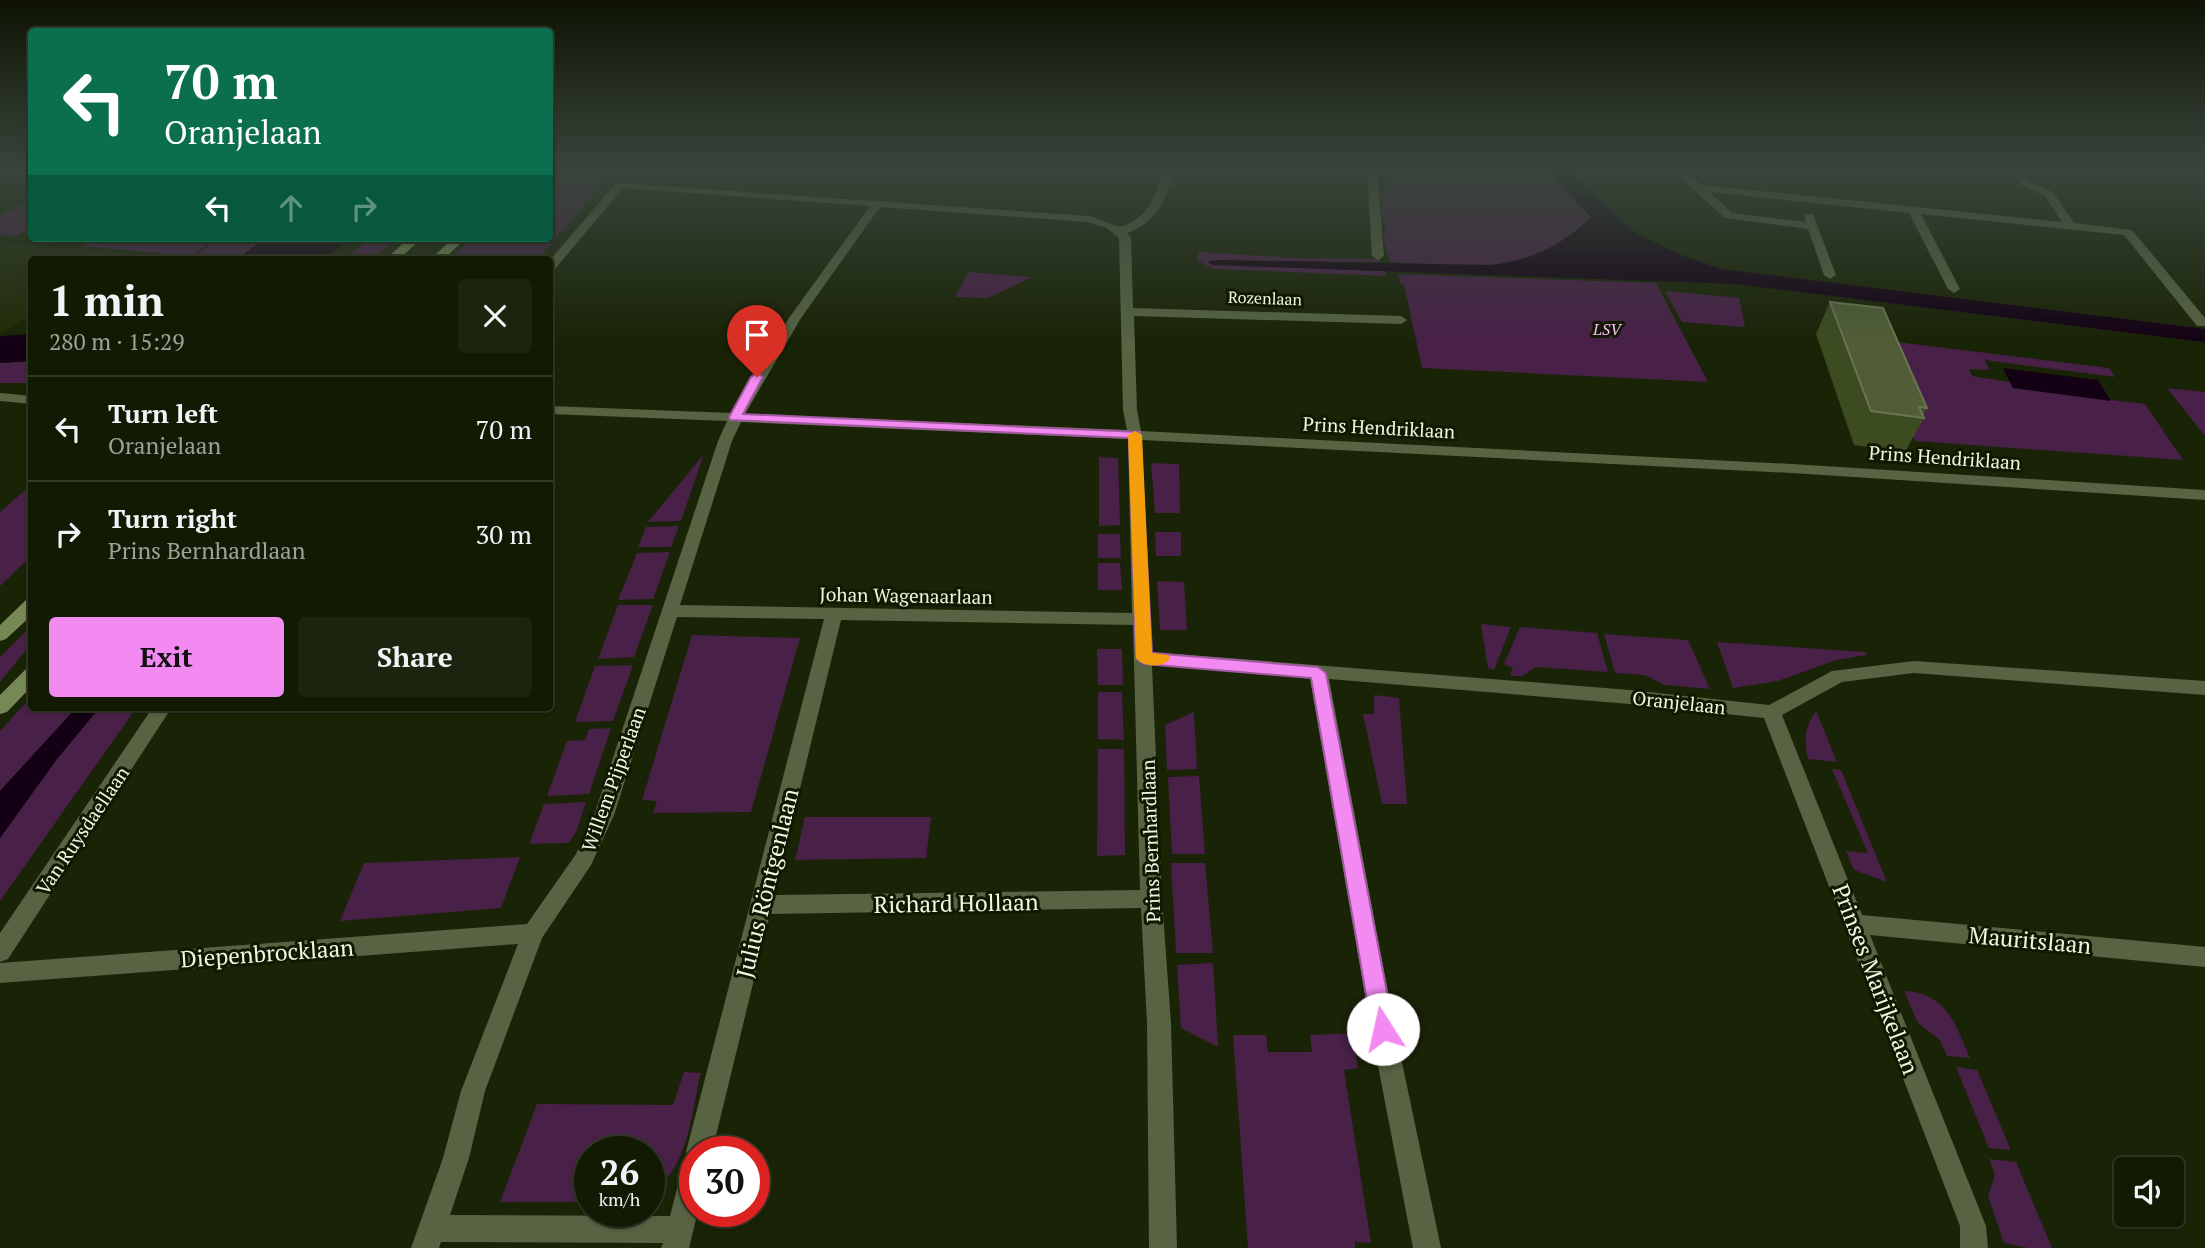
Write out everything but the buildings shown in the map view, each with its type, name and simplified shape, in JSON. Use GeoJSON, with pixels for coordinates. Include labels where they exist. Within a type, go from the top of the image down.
{"type":"FeatureCollection","features":[{"type":"Feature","properties":{"kind":"main road"},"geometry":{"type":"LineString","coordinates":[[395,256],[411,242]]}},
{"type":"Feature","properties":{"kind":"main road"},"geometry":{"type":"LineString","coordinates":[[440,256],[456,242]]}},
{"type":"Feature","properties":{"kind":"main road"},"geometry":{"type":"LineString","coordinates":[[0,635],[28,608]]}},
{"type":"Feature","properties":{"kind":"main road"},"geometry":{"type":"LineString","coordinates":[[0,707],[28,678]]}},
{"type":"Feature","properties":{"kind":"street"},"geometry":{"type":"LineString","coordinates":[[553,263],[584,226]]}},
{"type":"Feature","properties":{"kind":"street","name":"Willem Pijperlaan"},"geometry":{"type":"LineString","coordinates":[[429,1238],[456,1157],[473,1091],[533,933],[584,859],[604,815],[724,441],[744,396],[802,306],[861,226]]}},
{"type":"Feature","properties":{"kind":"street"},"geometry":{"type":"LineString","coordinates":[[1107,226],[1120,231],[1133,226]]}},
{"type":"Feature","properties":{"kind":"street"},"geometry":{"type":"LineString","coordinates":[[1376,226],[1378,256]]}},
{"type":"Feature","properties":{"kind":"street"},"geometry":{"type":"LineString","coordinates":[[1812,226],[1830,275]]}},
{"type":"Feature","properties":{"kind":"street"},"geometry":{"type":"LineString","coordinates":[[1922,226],[1954,289]]}},
{"type":"Feature","properties":{"kind":"street"},"geometry":{"type":"LineString","coordinates":[[2072,226],[2128,232],[2202,323]]}},
{"type":"Feature","properties":{"kind":"street"},"geometry":{"type":"LineString","coordinates":[[1120,231],[1126,244],[1130,410],[1135,435]]}},
{"type":"Feature","properties":{"kind":"street","name":"Rozenlaan"},"geometry":{"type":"LineString","coordinates":[[1128,312],[1401,320]]}},
{"type":"Feature","properties":{"kind":"street"},"geometry":{"type":"LineString","coordinates":[[2,398],[28,400]]}},
{"type":"Feature","properties":{"kind":"street","name":"Prins Hendriklaan"},"geometry":{"type":"LineString","coordinates":[[553,410],[1842,469],[2205,495]]}},
{"type":"Feature","properties":{"kind":"street","name":"Prins Bernhardlaan"},"geometry":{"type":"LineString","coordinates":[[1135,435],[1151,899],[1159,1023],[1163,1248]]}},
{"type":"Feature","properties":{"kind":"street","name":"Johan Wagenaarlaan"},"geometry":{"type":"LineString","coordinates":[[670,611],[1142,619]]}},
{"type":"Feature","properties":{"kind":"street","name":"Julius Röntgenlaan"},"geometry":{"type":"LineString","coordinates":[[703,1136],[834,614]]}},
{"type":"Feature","properties":{"kind":"street","name":"Oranjelaan"},"geometry":{"type":"LineString","coordinates":[[1144,658],[1630,697],[1771,712]]}},
{"type":"Feature","properties":{"kind":"street"},"geometry":{"type":"LineString","coordinates":[[1771,712],[1838,676],[1914,667],[2205,688]]}},
{"type":"Feature","properties":{"kind":"street"},"geometry":{"type":"LineString","coordinates":[[1318,673],[1383,1029],[1427,1248]]}},
{"type":"Feature","properties":{"kind":"street","name":"Van Ruysdaellaan"},"geometry":{"type":"LineString","coordinates":[[0,952],[160,711]]}},
{"type":"Feature","properties":{"kind":"street","name":"Prinses Marijkelaan"},"geometry":{"type":"LineString","coordinates":[[1771,712],[1973,1227],[1974,1248]]}},
{"type":"Feature","properties":{"kind":"street","name":"Richard Hollaan"},"geometry":{"type":"LineString","coordinates":[[762,905],[1151,899]]}},
{"type":"Feature","properties":{"kind":"street","name":"Mauritslaan"},"geometry":{"type":"LineString","coordinates":[[1854,923],[2205,957]]}},
{"type":"Feature","properties":{"kind":"street","name":"Diepenbrocklaan"},"geometry":{"type":"LineString","coordinates":[[0,973],[533,933]]}},
{"type":"Feature","properties":{"kind":"street"},"geometry":{"type":"LineString","coordinates":[[429,1238],[677,1239]]}},
{"type":"Feature","properties":{"kind":"shaded area"},"geometry":{"type":"Polygon","coordinates":[[[1627,226],[1681,255],[1721,269],[2205,329],[2205,342],[1735,284],[1212,265],[1207,262],[1491,265],[1545,250],[1580,227],[1627,226]]]}},
{"type":"Feature","properties":{"kind":"shaded area"},"geometry":{"type":"Polygon","coordinates":[[[0,242],[135,254],[28,256],[28,318],[0,334],[0,242]]]}},
{"type":"Feature","properties":{"kind":"shaded area"},"geometry":{"type":"Polygon","coordinates":[[[260,242],[345,242],[328,256],[241,256],[260,242]]]}},
{"type":"Feature","properties":{"kind":"shaded area"},"geometry":{"type":"Polygon","coordinates":[[[28,334],[28,361],[0,363],[0,336],[28,334]]]}},
{"type":"Feature","properties":{"kind":"shaded area"},"geometry":{"type":"Polygon","coordinates":[[[2003,368],[2098,380],[2111,401],[2013,388],[2003,368]]]}},
{"type":"Feature","properties":{"kind":"shaded area"},"geometry":{"type":"Polygon","coordinates":[[[73,711],[97,711],[57,759],[0,838],[0,791],[73,711]]]}},
{"type":"Feature","properties":{"kind":"green space"},"geometry":{"type":"Polygon","coordinates":[[[0,226],[28,226],[28,230],[15,236],[0,235],[0,226]]]}},
{"type":"Feature","properties":{"kind":"green space"},"geometry":{"type":"Polygon","coordinates":[[[553,226],[566,226],[553,242],[553,226]]]}},
{"type":"Feature","properties":{"kind":"green space"},"geometry":{"type":"Polygon","coordinates":[[[1385,226],[1602,226],[1607,232],[1622,277],[1390,262],[1384,240],[1385,226]]]}},
{"type":"Feature","properties":{"kind":"green space"},"geometry":{"type":"Polygon","coordinates":[[[89,242],[210,242],[190,256],[82,246],[89,242]]]}},
{"type":"Feature","properties":{"kind":"green space"},"geometry":{"type":"Polygon","coordinates":[[[214,242],[260,242],[241,256],[194,256],[214,242]]]}},
{"type":"Feature","properties":{"kind":"green space"},"geometry":{"type":"Polygon","coordinates":[[[366,242],[393,242],[375,256],[349,256],[366,242]]]}},
{"type":"Feature","properties":{"kind":"green space"},"geometry":{"type":"Polygon","coordinates":[[[469,242],[553,242],[541,256],[454,256],[469,242]]]}},
{"type":"Feature","properties":{"kind":"green space"},"geometry":{"type":"Polygon","coordinates":[[[1199,252],[1296,258],[1379,259],[1381,262],[1213,260],[1209,264],[1385,271],[1387,276],[1213,269],[1197,260],[1199,252]]]}},
{"type":"Feature","properties":{"kind":"green space"},"geometry":{"type":"Polygon","coordinates":[[[969,272],[1032,277],[988,298],[955,297],[969,272]]]}},
{"type":"Feature","properties":{"kind":"green space","name":"LSV"},"geometry":{"type":"Polygon","coordinates":[[[1398,274],[1656,283],[1708,382],[1422,368],[1404,284],[1400,284],[1398,274]]]}},
{"type":"Feature","properties":{"kind":"green space"},"geometry":{"type":"Polygon","coordinates":[[[1665,291],[1739,298],[1745,327],[1682,322],[1665,291]]]}},
{"type":"Feature","properties":{"kind":"green space"},"geometry":{"type":"Polygon","coordinates":[[[1872,339],[2109,368],[2115,377],[1985,360],[1989,370],[1969,369],[1972,376],[2010,382],[2013,388],[2145,404],[2183,460],[1915,441],[1872,339]]]}},
{"type":"Feature","properties":{"kind":"green space"},"geometry":{"type":"Polygon","coordinates":[[[28,361],[28,383],[0,383],[0,363],[28,361]]]}},
{"type":"Feature","properties":{"kind":"green space"},"geometry":{"type":"Polygon","coordinates":[[[2167,388],[2205,392],[2205,436],[2167,388]]]}},
{"type":"Feature","properties":{"kind":"green space"},"geometry":{"type":"Polygon","coordinates":[[[704,454],[681,521],[648,522],[704,454]]]}},
{"type":"Feature","properties":{"kind":"green space"},"geometry":{"type":"Polygon","coordinates":[[[1099,457],[1118,458],[1120,525],[1099,526],[1099,457]]]}},
{"type":"Feature","properties":{"kind":"green space"},"geometry":{"type":"Polygon","coordinates":[[[1151,463],[1179,464],[1180,513],[1155,513],[1151,463]]]}},
{"type":"Feature","properties":{"kind":"green space"},"geometry":{"type":"Polygon","coordinates":[[[28,488],[28,559],[0,586],[0,512],[28,488]]]}},
{"type":"Feature","properties":{"kind":"green space"},"geometry":{"type":"Polygon","coordinates":[[[679,526],[671,547],[638,547],[646,527],[679,526]]]}},
{"type":"Feature","properties":{"kind":"green space"},"geometry":{"type":"Polygon","coordinates":[[[1155,532],[1181,532],[1181,556],[1156,556],[1155,532]]]}},
{"type":"Feature","properties":{"kind":"green space"},"geometry":{"type":"Polygon","coordinates":[[[1098,534],[1120,534],[1121,558],[1098,558],[1098,534]]]}},
{"type":"Feature","properties":{"kind":"green space"},"geometry":{"type":"Polygon","coordinates":[[[670,552],[653,599],[618,600],[637,553],[670,552]]]}},
{"type":"Feature","properties":{"kind":"green space"},"geometry":{"type":"Polygon","coordinates":[[[1098,563],[1120,563],[1122,590],[1098,590],[1098,563]]]}},
{"type":"Feature","properties":{"kind":"green space"},"geometry":{"type":"Polygon","coordinates":[[[1157,581],[1184,582],[1187,630],[1160,630],[1157,581]]]}},
{"type":"Feature","properties":{"kind":"green space"},"geometry":{"type":"Polygon","coordinates":[[[618,605],[653,605],[634,657],[598,659],[618,605]]]}},
{"type":"Feature","properties":{"kind":"green space"},"geometry":{"type":"Polygon","coordinates":[[[1481,624],[1511,627],[1494,670],[1488,668],[1481,624]]]}},
{"type":"Feature","properties":{"kind":"green space"},"geometry":{"type":"Polygon","coordinates":[[[1520,627],[1597,633],[1608,672],[1536,667],[1522,676],[1510,676],[1513,668],[1504,664],[1520,627]]]}},
{"type":"Feature","properties":{"kind":"green space"},"geometry":{"type":"Polygon","coordinates":[[[28,629],[28,648],[0,682],[0,657],[28,629]]]}},
{"type":"Feature","properties":{"kind":"green space"},"geometry":{"type":"Polygon","coordinates":[[[1604,634],[1688,640],[1710,689],[1665,685],[1645,675],[1615,673],[1604,634]]]}},
{"type":"Feature","properties":{"kind":"green space"},"geometry":{"type":"Polygon","coordinates":[[[692,635],[800,638],[751,812],[653,813],[657,801],[642,800],[692,635]]]}},
{"type":"Feature","properties":{"kind":"green space"},"geometry":{"type":"Polygon","coordinates":[[[1717,642],[1865,652],[1867,655],[1836,660],[1778,681],[1733,688],[1717,642]]]}},
{"type":"Feature","properties":{"kind":"green space"},"geometry":{"type":"Polygon","coordinates":[[[1097,649],[1122,649],[1123,685],[1098,685],[1097,649]]]}},
{"type":"Feature","properties":{"kind":"green space"},"geometry":{"type":"Polygon","coordinates":[[[633,665],[613,721],[575,722],[595,666],[633,665]]]}},
{"type":"Feature","properties":{"kind":"green space"},"geometry":{"type":"Polygon","coordinates":[[[1098,692],[1122,692],[1124,740],[1098,739],[1098,692]]]}},
{"type":"Feature","properties":{"kind":"green space"},"geometry":{"type":"Polygon","coordinates":[[[1374,695],[1399,698],[1407,804],[1382,804],[1363,714],[1374,714],[1374,695]]]}},
{"type":"Feature","properties":{"kind":"green space"},"geometry":{"type":"Polygon","coordinates":[[[28,700],[28,711],[73,711],[0,791],[0,731],[28,700]]]}},
{"type":"Feature","properties":{"kind":"green space"},"geometry":{"type":"Polygon","coordinates":[[[97,711],[134,711],[0,901],[0,838],[57,759],[97,711]]]}},
{"type":"Feature","properties":{"kind":"green space"},"geometry":{"type":"Polygon","coordinates":[[[1816,711],[1837,762],[1808,759],[1806,734],[1816,711]]]}},
{"type":"Feature","properties":{"kind":"green space"},"geometry":{"type":"Polygon","coordinates":[[[1194,712],[1197,769],[1167,770],[1165,725],[1194,712]]]}},
{"type":"Feature","properties":{"kind":"green space"},"geometry":{"type":"Polygon","coordinates":[[[611,728],[589,794],[547,796],[567,741],[585,740],[589,729],[611,728]]]}},
{"type":"Feature","properties":{"kind":"green space"},"geometry":{"type":"Polygon","coordinates":[[[1098,749],[1124,749],[1125,855],[1097,856],[1098,749]]]}},
{"type":"Feature","properties":{"kind":"green space"},"geometry":{"type":"Polygon","coordinates":[[[1832,769],[1841,770],[1887,882],[1854,870],[1846,851],[1868,853],[1832,769]]]}},
{"type":"Feature","properties":{"kind":"green space"},"geometry":{"type":"Polygon","coordinates":[[[1199,776],[1205,854],[1172,854],[1168,777],[1199,776]]]}},
{"type":"Feature","properties":{"kind":"green space"},"geometry":{"type":"Polygon","coordinates":[[[586,802],[577,830],[569,843],[529,844],[544,804],[586,802]]]}},
{"type":"Feature","properties":{"kind":"green space"},"geometry":{"type":"Polygon","coordinates":[[[805,817],[931,817],[926,858],[795,860],[805,817]]]}},
{"type":"Feature","properties":{"kind":"green space"},"geometry":{"type":"Polygon","coordinates":[[[520,857],[501,908],[340,921],[364,863],[520,857]]]}},
{"type":"Feature","properties":{"kind":"green space"},"geometry":{"type":"Polygon","coordinates":[[[1171,863],[1205,863],[1213,953],[1176,953],[1171,863]]]}},
{"type":"Feature","properties":{"kind":"green space"},"geometry":{"type":"Polygon","coordinates":[[[1213,963],[1218,1047],[1181,1028],[1177,965],[1213,963]]]}},
{"type":"Feature","properties":{"kind":"green space"},"geometry":{"type":"Polygon","coordinates":[[[1904,991],[1930,998],[1948,1012],[1970,1058],[1947,1056],[1940,1040],[1918,1023],[1904,991]]]}},
{"type":"Feature","properties":{"kind":"green space"},"geometry":{"type":"Polygon","coordinates":[[[1352,1033],[1358,1068],[1344,1070],[1371,1243],[1355,1242],[1355,1248],[1248,1248],[1233,1035],[1266,1035],[1268,1052],[1312,1052],[1310,1035],[1352,1033]]]}},
{"type":"Feature","properties":{"kind":"green space"},"geometry":{"type":"Polygon","coordinates":[[[1956,1067],[1977,1070],[2011,1150],[1989,1148],[1956,1067]]]}},
{"type":"Feature","properties":{"kind":"green space"},"geometry":{"type":"Polygon","coordinates":[[[684,1072],[701,1073],[687,1136],[679,1136],[679,1158],[665,1179],[665,1136],[574,1136],[574,1202],[500,1202],[537,1104],[673,1105],[684,1072]]]}},
{"type":"Feature","properties":{"kind":"green space"},"geometry":{"type":"Polygon","coordinates":[[[1989,1159],[2016,1162],[2052,1248],[2028,1248],[2004,1243],[1988,1196],[1995,1175],[1989,1159]]]}},
{"type":"Feature","properties":{"kind":"slow traffic"},"geometry":{"type":"LineString","coordinates":[[1135,435],[1144,658],[1162,659]]}},
{"type":"Feature","properties":{"kind":"route"},"geometry":{"type":"LineString","coordinates":[[757,377],[744,396],[735,417],[1135,435],[1144,658],[1318,673],[1383,1029]]}}]}
